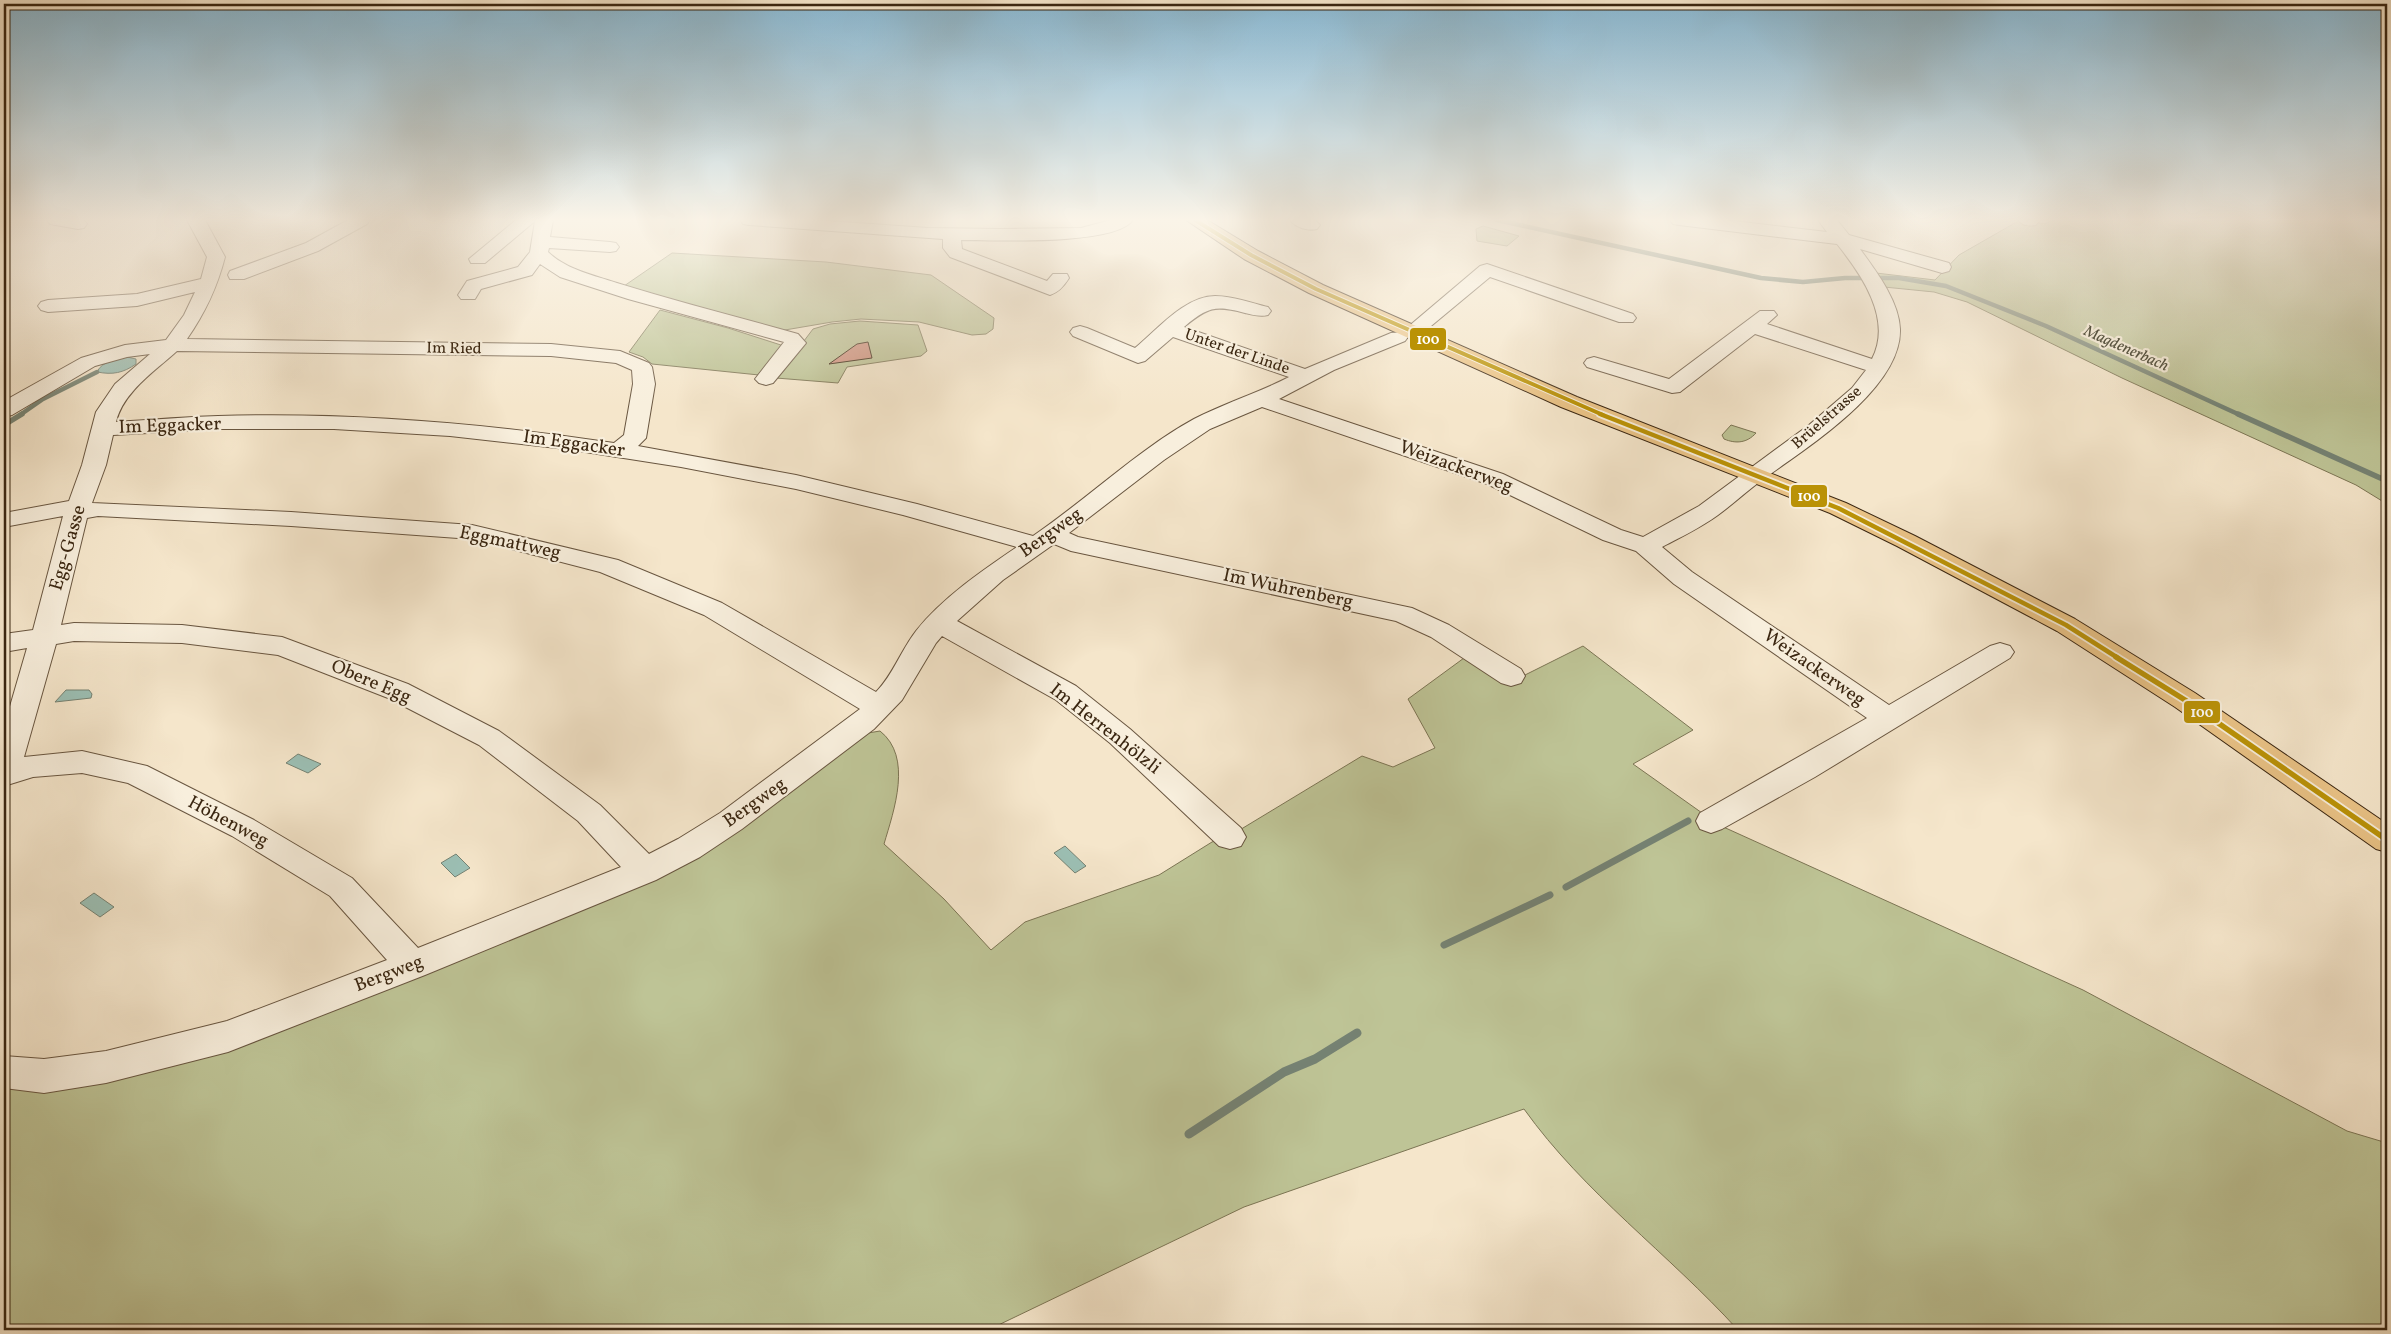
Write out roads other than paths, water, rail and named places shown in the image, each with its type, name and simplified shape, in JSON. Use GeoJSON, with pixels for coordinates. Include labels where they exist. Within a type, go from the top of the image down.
{"type":"FeatureCollection","features":[{"type":"Feature","properties":{"kind":"main road"},"geometry":{"type":"LineString","coordinates":[[1302,282],[1405,334],[1636,430],[1755,474],[1838,508],[1906,541],[2066,625],[2185,700],[2387,840]]}},
{"type":"Feature","properties":{"kind":"street"},"geometry":{"type":"LineString","coordinates":[[468,295],[474,285],[484,282]]}},
{"type":"Feature","properties":{"kind":"street"},"geometry":{"type":"LineString","coordinates":[[596,282],[635,295],[792,338],[796,342],[766,379]]}},
{"type":"Feature","properties":{"kind":"street"},"geometry":{"type":"LineString","coordinates":[[1035,282],[1050,289],[1056,282]]}},
{"type":"Feature","properties":{"kind":"street","name":"Bergweg"},"geometry":{"type":"LineString","coordinates":[[4,1072],[44,1076],[106,1068],[219,1039],[413,965],[645,871],[689,848],[731,821],[864,722],[892,693],[926,637],[959,604],[994,574],[1043,540],[1188,432],[1262,399],[1303,377],[1405,334],[1471,282]]}},
{"type":"Feature","properties":{"kind":"street","name":"Bergweg"},"geometry":{"type":"LineString","coordinates":[[1522,282],[1626,318]]}},
{"type":"Feature","properties":{"kind":"street","name":"Brüelstrasse"},"geometry":{"type":"LineString","coordinates":[[1755,474],[1792,449],[1858,395],[1879,368],[1888,351],[1889,317],[1871,282]]}},
{"type":"Feature","properties":{"kind":"street"},"geometry":{"type":"LineString","coordinates":[[48,306],[136,300],[209,283]]}},
{"type":"Feature","properties":{"kind":"street","name":"Egg-Gasse"},"geometry":{"type":"LineString","coordinates":[[4,774],[44,638],[77,509],[94,465],[107,412],[123,388],[172,345],[194,316],[209,283]]}},
{"type":"Feature","properties":{"kind":"street","name":"Unter der Linde"},"geometry":{"type":"LineString","coordinates":[[1080,332],[1138,357],[1170,329],[1209,302],[1260,312]]}},
{"type":"Feature","properties":{"kind":"street"},"geometry":{"type":"LineString","coordinates":[[1594,363],[1672,387],[1759,321],[1879,368]]}},
{"type":"Feature","properties":{"kind":"street","name":"Unter der Linde"},"geometry":{"type":"LineString","coordinates":[[1170,329],[1293,371],[1303,377]]}},
{"type":"Feature","properties":{"kind":"street"},"geometry":{"type":"LineString","coordinates":[[4,410],[88,362],[125,350],[172,345]]}},
{"type":"Feature","properties":{"kind":"street","name":"Im Ried"},"geometry":{"type":"LineString","coordinates":[[172,345],[551,350],[620,357],[642,367],[644,384],[635,438],[618,450]]}},
{"type":"Feature","properties":{"kind":"street","name":"Weizackerweg"},"geometry":{"type":"LineString","coordinates":[[1262,399],[1279,407],[1495,479],[1612,534],[1645,546],[1683,578],[1887,718]]}},
{"type":"Feature","properties":{"kind":"street","name":"Im Eggacker"},"geometry":{"type":"LineString","coordinates":[[103,429],[229,423],[364,425],[519,436],[645,453],[886,502],[1020,539],[1043,540]]}},
{"type":"Feature","properties":{"kind":"street"},"geometry":{"type":"LineString","coordinates":[[1645,546],[1708,511],[1755,474]]}},
{"type":"Feature","properties":{"kind":"street","name":"Eggmattweg"},"geometry":{"type":"LineString","coordinates":[[4,520],[77,509],[98,509],[292,519],[472,532],[609,566],[713,608],[879,707]]}},
{"type":"Feature","properties":{"kind":"street","name":"Im Wuhrenberg"},"geometry":{"type":"LineString","coordinates":[[1043,540],[1071,543],[1402,614],[1440,631],[1511,676]]}},
{"type":"Feature","properties":{"kind":"street","name":"Im Herrenhölzli"},"geometry":{"type":"LineString","coordinates":[[940,624],[1066,693],[1120,736],[1230,838]]}},
{"type":"Feature","properties":{"kind":"street","name":"Obere Egg"},"geometry":{"type":"LineString","coordinates":[[4,644],[74,632],[182,634],[282,646],[398,691],[489,738],[589,813],[645,871]]}},
{"type":"Feature","properties":{"kind":"street","name":"Weizackerweg"},"geometry":{"type":"LineString","coordinates":[[1712,821],[2000,652]]}},
{"type":"Feature","properties":{"kind":"street","name":"Höhenweg"},"geometry":{"type":"LineString","coordinates":[[4,774],[33,766],[82,762],[136,774],[243,828],[341,887],[413,965]]}},
{"type":"Feature","properties":{"kind":"water"},"geometry":{"type":"Polygon","coordinates":[[[127,357],[136,359],[136,364],[118,372],[97,372],[106,363],[127,357]]]}},
{"type":"Feature","properties":{"kind":"water"},"geometry":{"type":"Polygon","coordinates":[[[66,690],[89,690],[92,694],[91,698],[55,702],[66,690]]]}},
{"type":"Feature","properties":{"kind":"water"},"geometry":{"type":"Polygon","coordinates":[[[298,754],[321,764],[308,773],[286,763],[298,754]]]}},
{"type":"Feature","properties":{"kind":"water"},"geometry":{"type":"Polygon","coordinates":[[[1065,846],[1086,866],[1075,873],[1054,853],[1065,846]]]}},
{"type":"Feature","properties":{"kind":"water"},"geometry":{"type":"Polygon","coordinates":[[[456,854],[470,868],[455,877],[441,863],[456,854]]]}},
{"type":"Feature","properties":{"kind":"water"},"geometry":{"type":"Polygon","coordinates":[[[94,893],[114,907],[100,917],[80,903],[94,893]]]}},
{"type":"Feature","properties":{"kind":"waterway","name":"Magdenerbach"},"geometry":{"type":"LineString","coordinates":[[1924,282],[1946,286],[2046,326],[2240,415]]}},
{"type":"Feature","properties":{"kind":"waterway"},"geometry":{"type":"LineString","coordinates":[[20,415],[43,399],[97,372]]}},
{"type":"Feature","properties":{"kind":"waterway"},"geometry":{"type":"LineString","coordinates":[[4,425],[22,414]]}},
{"type":"Feature","properties":{"kind":"waterway","name":"Magdenerbach"},"geometry":{"type":"LineString","coordinates":[[2238,414],[2387,481]]}},
{"type":"Feature","properties":{"kind":"waterway"},"geometry":{"type":"LineString","coordinates":[[1566,887],[1688,821]]}},
{"type":"Feature","properties":{"kind":"waterway"},"geometry":{"type":"LineString","coordinates":[[1444,945],[1550,895]]}},
{"type":"Feature","properties":{"kind":"waterway"},"geometry":{"type":"LineString","coordinates":[[1189,1134],[1284,1072],[1315,1059],[1357,1033]]}}]}
